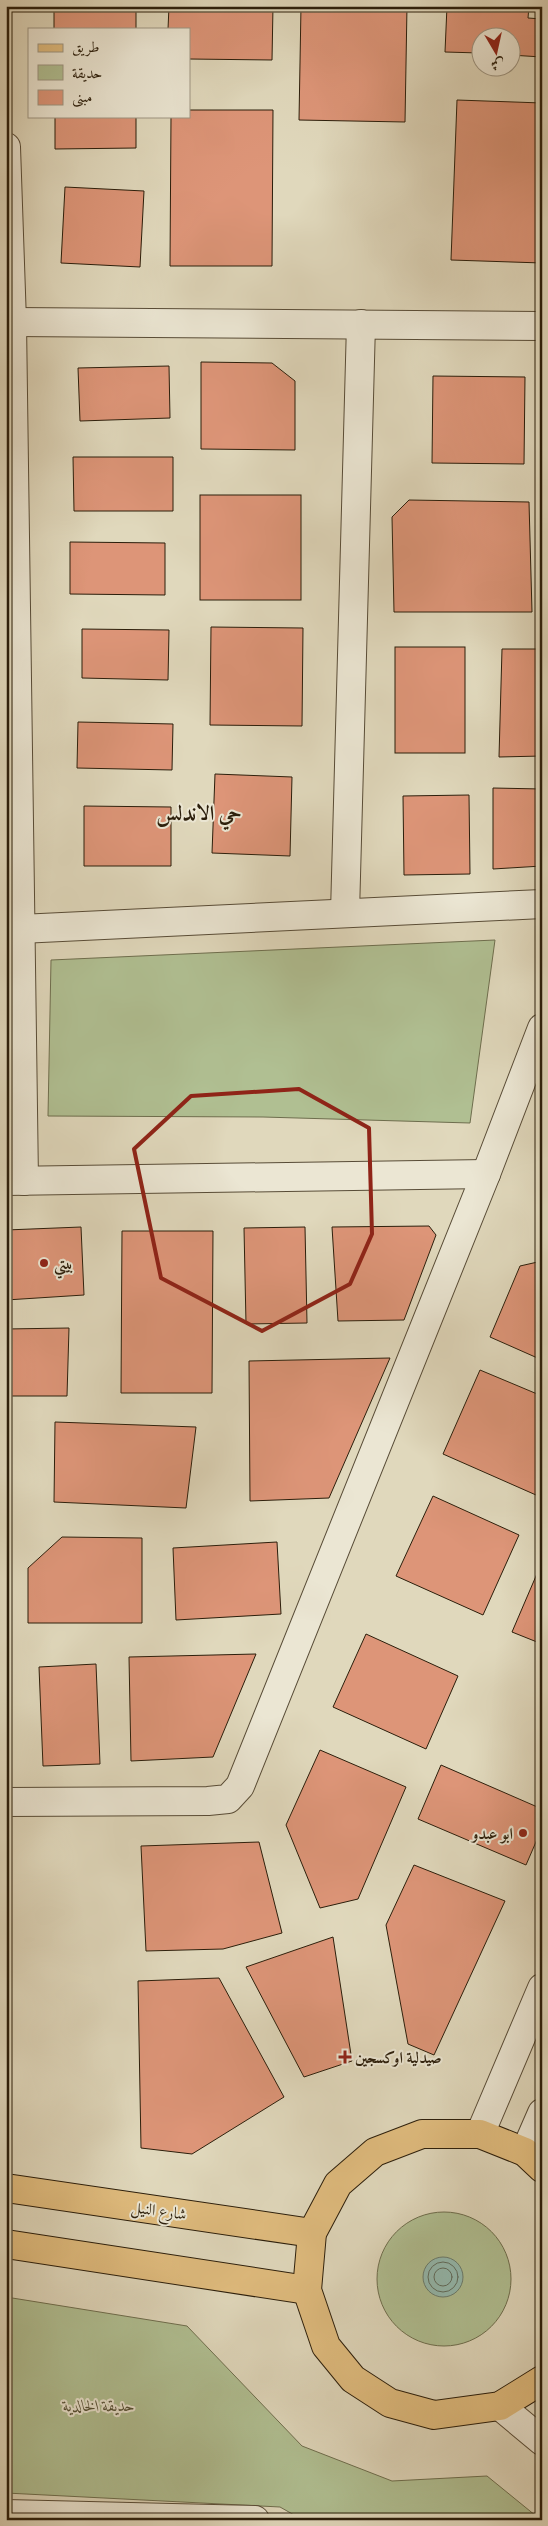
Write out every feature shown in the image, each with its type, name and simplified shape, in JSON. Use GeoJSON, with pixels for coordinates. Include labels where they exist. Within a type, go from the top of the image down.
{"type":"FeatureCollection","features":[{"type":"Feature","properties":{"kind":"main road"},"geometry":{"type":"LineString","coordinates":[[533,2160],[480,2134],[422,2134],[375,2152],[338,2184],[312,2232],[307,2290],[326,2346],[353,2379],[390,2403],[434,2415],[500,2406],[542,2380]]}},
{"type":"Feature","properties":{"kind":"main road","name":"شارع النيل"},"geometry":{"type":"LineString","coordinates":[[6,2188],[312,2232]]}},
{"type":"Feature","properties":{"kind":"main road"},"geometry":{"type":"LineString","coordinates":[[6,2244],[307,2290]]}},
{"type":"Feature","properties":{"kind":"street"},"geometry":{"type":"LineString","coordinates":[[6,147],[12,322],[15,1181],[486,1174]]}},
{"type":"Feature","properties":{"kind":"street"},"geometry":{"type":"LineString","coordinates":[[12,322],[542,326]]}},
{"type":"Feature","properties":{"kind":"street"},"geometry":{"type":"LineString","coordinates":[[345,914],[361,324]]}},
{"type":"Feature","properties":{"kind":"street"},"geometry":{"type":"LineString","coordinates":[[13,933],[542,904]]}},
{"type":"Feature","properties":{"kind":"street"},"geometry":{"type":"LineString","coordinates":[[6,1802],[208,1801],[228,1799],[240,1786],[539,1042]]}},
{"type":"Feature","properties":{"kind":"street"},"geometry":{"type":"LineString","coordinates":[[480,2134],[542,1988]]}},
{"type":"Feature","properties":{"kind":"street"},"geometry":{"type":"LineString","coordinates":[[533,2160],[542,2114]]}},
{"type":"Feature","properties":{"kind":"street"},"geometry":{"type":"LineString","coordinates":[[500,2406],[542,2440]]}},
{"type":"Feature","properties":{"kind":"street"},"geometry":{"type":"LineString","coordinates":[[6,2514],[255,2520]]}},
{"type":"Feature","properties":{"kind":"highlighted area"},"geometry":{"type":"Polygon","coordinates":[[[299,1089],[369,1128],[372,1234],[350,1284],[262,1331],[161,1278],[134,1149],[191,1096],[299,1089]]]}},
{"type":"Feature","properties":{"kind":"green space"},"geometry":{"type":"Polygon","coordinates":[[[495,940],[470,1123],[263,1117],[48,1116],[51,960],[495,940]]]}},
{"type":"Feature","properties":{"kind":"green space"},"geometry":{"type":"Polygon","coordinates":[[[444,2212],[470,2217],[492,2231],[506,2253],[511,2279],[506,2305],[492,2327],[470,2341],[444,2346],[418,2341],[396,2327],[382,2305],[377,2279],[382,2253],[396,2231],[418,2217],[444,2212]]]}},
{"type":"Feature","properties":{"kind":"green space","name":"حديقة الخالدية"},"geometry":{"type":"Polygon","coordinates":[[[6,2297],[187,2326],[302,2446],[392,2481],[487,2476],[541,2520],[303,2520],[280,2507],[6,2493],[6,2297]]]}},
{"type":"Feature","properties":{"kind":"water"},"geometry":{"type":"Polygon","coordinates":[[[447,2257],[454,2260],[460,2266],[463,2277],[462,2285],[454,2294],[447,2297],[439,2297],[432,2294],[424,2285],[423,2273],[426,2266],[435,2258],[447,2257]]]}},
{"type":"Feature","properties":{"kind":"building"},"geometry":{"type":"Polygon","coordinates":[[[54,6],[136,6],[136,28],[54,28],[54,6]]]}},
{"type":"Feature","properties":{"kind":"building"},"geometry":{"type":"Polygon","coordinates":[[[169,6],[273,6],[272,60],[190,59],[190,28],[168,28],[169,6]]]}},
{"type":"Feature","properties":{"kind":"building"},"geometry":{"type":"Polygon","coordinates":[[[301,6],[407,6],[405,122],[299,120],[301,6]]]}},
{"type":"Feature","properties":{"kind":"building"},"geometry":{"type":"Polygon","coordinates":[[[447,6],[529,6],[528,18],[542,19],[542,57],[520,56],[520,28],[470,28],[470,53],[445,52],[447,6]]]}},
{"type":"Feature","properties":{"kind":"building"},"geometry":{"type":"Polygon","coordinates":[[[457,100],[542,103],[542,263],[451,260],[457,100]]]}},
{"type":"Feature","properties":{"kind":"building"},"geometry":{"type":"Polygon","coordinates":[[[190,110],[273,110],[272,266],[170,266],[171,118],[190,118],[190,110]]]}},
{"type":"Feature","properties":{"kind":"building"},"geometry":{"type":"Polygon","coordinates":[[[55,118],[136,118],[136,148],[55,149],[55,118]]]}},
{"type":"Feature","properties":{"kind":"building"},"geometry":{"type":"Polygon","coordinates":[[[65,187],[144,191],[140,267],[61,263],[65,187]]]}},
{"type":"Feature","properties":{"kind":"building"},"geometry":{"type":"Polygon","coordinates":[[[201,362],[272,363],[295,381],[295,450],[201,449],[201,362]]]}},
{"type":"Feature","properties":{"kind":"building"},"geometry":{"type":"Polygon","coordinates":[[[169,366],[170,418],[80,421],[78,368],[169,366]]]}},
{"type":"Feature","properties":{"kind":"building"},"geometry":{"type":"Polygon","coordinates":[[[433,376],[525,377],[524,464],[432,463],[433,376]]]}},
{"type":"Feature","properties":{"kind":"building"},"geometry":{"type":"Polygon","coordinates":[[[73,457],[173,457],[173,511],[74,511],[73,457]]]}},
{"type":"Feature","properties":{"kind":"building"},"geometry":{"type":"Polygon","coordinates":[[[200,495],[301,495],[301,600],[200,600],[200,495]]]}},
{"type":"Feature","properties":{"kind":"building"},"geometry":{"type":"Polygon","coordinates":[[[409,500],[529,502],[532,612],[394,612],[392,517],[409,500]]]}},
{"type":"Feature","properties":{"kind":"building"},"geometry":{"type":"Polygon","coordinates":[[[70,542],[165,543],[165,595],[70,594],[70,542]]]}},
{"type":"Feature","properties":{"kind":"building"},"geometry":{"type":"Polygon","coordinates":[[[211,627],[303,628],[302,726],[210,725],[211,627]]]}},
{"type":"Feature","properties":{"kind":"building"},"geometry":{"type":"Polygon","coordinates":[[[82,629],[169,630],[168,680],[82,678],[82,629]]]}},
{"type":"Feature","properties":{"kind":"building"},"geometry":{"type":"Polygon","coordinates":[[[395,647],[465,647],[465,753],[395,753],[395,647]]]}},
{"type":"Feature","properties":{"kind":"building"},"geometry":{"type":"Polygon","coordinates":[[[502,649],[542,649],[542,756],[499,757],[502,649]]]}},
{"type":"Feature","properties":{"kind":"building"},"geometry":{"type":"Polygon","coordinates":[[[78,722],[173,724],[172,770],[77,768],[78,722]]]}},
{"type":"Feature","properties":{"kind":"building"},"geometry":{"type":"Polygon","coordinates":[[[215,774],[292,777],[290,856],[212,853],[215,774]]]}},
{"type":"Feature","properties":{"kind":"building"},"geometry":{"type":"Polygon","coordinates":[[[493,788],[542,789],[542,866],[493,869],[493,788]]]}},
{"type":"Feature","properties":{"kind":"building"},"geometry":{"type":"Polygon","coordinates":[[[469,795],[470,874],[404,875],[403,796],[469,795]]]}},
{"type":"Feature","properties":{"kind":"building"},"geometry":{"type":"Polygon","coordinates":[[[84,806],[171,807],[171,866],[84,866],[84,806]]]}},
{"type":"Feature","properties":{"kind":"building"},"geometry":{"type":"Polygon","coordinates":[[[429,1226],[436,1235],[404,1320],[338,1321],[332,1227],[429,1226]]]}},
{"type":"Feature","properties":{"kind":"building","name":"بيتي"},"geometry":{"type":"Polygon","coordinates":[[[81,1227],[84,1295],[6,1300],[6,1230],[81,1227]]]}},
{"type":"Feature","properties":{"kind":"building"},"geometry":{"type":"Polygon","coordinates":[[[305,1227],[307,1323],[246,1324],[244,1228],[305,1227]]]}},
{"type":"Feature","properties":{"kind":"building"},"geometry":{"type":"Polygon","coordinates":[[[122,1231],[213,1231],[212,1393],[121,1393],[122,1231]]]}},
{"type":"Feature","properties":{"kind":"building"},"geometry":{"type":"Polygon","coordinates":[[[542,1261],[542,1360],[490,1337],[520,1266],[542,1261]]]}},
{"type":"Feature","properties":{"kind":"building"},"geometry":{"type":"Polygon","coordinates":[[[69,1328],[67,1396],[6,1396],[6,1329],[69,1328]]]}},
{"type":"Feature","properties":{"kind":"building"},"geometry":{"type":"Polygon","coordinates":[[[390,1358],[329,1498],[250,1501],[249,1361],[390,1358]]]}},
{"type":"Feature","properties":{"kind":"building"},"geometry":{"type":"Polygon","coordinates":[[[480,1370],[542,1396],[542,1482],[536,1495],[443,1454],[480,1370]]]}},
{"type":"Feature","properties":{"kind":"building"},"geometry":{"type":"Polygon","coordinates":[[[55,1422],[196,1427],[186,1508],[54,1502],[55,1422]]]}},
{"type":"Feature","properties":{"kind":"building"},"geometry":{"type":"Polygon","coordinates":[[[433,1496],[519,1535],[483,1615],[396,1576],[433,1496]]]}},
{"type":"Feature","properties":{"kind":"building"},"geometry":{"type":"Polygon","coordinates":[[[62,1537],[142,1538],[142,1623],[28,1623],[28,1568],[62,1537]]]}},
{"type":"Feature","properties":{"kind":"building"},"geometry":{"type":"Polygon","coordinates":[[[277,1542],[281,1614],[176,1620],[173,1548],[277,1542]]]}},
{"type":"Feature","properties":{"kind":"building"},"geometry":{"type":"Polygon","coordinates":[[[542,1562],[542,1644],[512,1632],[542,1562]]]}},
{"type":"Feature","properties":{"kind":"building"},"geometry":{"type":"Polygon","coordinates":[[[366,1634],[458,1676],[426,1749],[333,1707],[366,1634]]]}},
{"type":"Feature","properties":{"kind":"building"},"geometry":{"type":"Polygon","coordinates":[[[256,1654],[213,1757],[131,1761],[129,1657],[256,1654]]]}},
{"type":"Feature","properties":{"kind":"building"},"geometry":{"type":"Polygon","coordinates":[[[96,1664],[100,1764],[43,1766],[39,1667],[96,1664]]]}},
{"type":"Feature","properties":{"kind":"building"},"geometry":{"type":"Polygon","coordinates":[[[320,1750],[406,1787],[358,1899],[320,1908],[286,1825],[320,1750]]]}},
{"type":"Feature","properties":{"kind":"building"},"geometry":{"type":"Polygon","coordinates":[[[441,1765],[542,1809],[542,1828],[526,1865],[418,1819],[441,1765]]]}},
{"type":"Feature","properties":{"kind":"building"},"geometry":{"type":"Polygon","coordinates":[[[259,1842],[282,1933],[223,1949],[146,1951],[141,1846],[259,1842]]]}},
{"type":"Feature","properties":{"kind":"building"},"geometry":{"type":"Polygon","coordinates":[[[414,1865],[505,1901],[434,2055],[408,2044],[386,1925],[414,1865]]]}},
{"type":"Feature","properties":{"kind":"building"},"geometry":{"type":"Polygon","coordinates":[[[333,1937],[352,2061],[304,2077],[246,1967],[333,1937]]]}},
{"type":"Feature","properties":{"kind":"building"},"geometry":{"type":"Polygon","coordinates":[[[219,1978],[284,2097],[192,2154],[141,2148],[138,1981],[219,1978]]]}},
{"type":"Feature","properties":{"kind":"place","name":"بيتي"},"geometry":{"type":"Point","coordinates":[44,1263]}},
{"type":"Feature","properties":{"kind":"place","name":"ابو عبدو"},"geometry":{"type":"Point","coordinates":[523,1833]}},
{"type":"Feature","properties":{"kind":"place","name":"صيدلية اوكسجين"},"geometry":{"type":"Point","coordinates":[345,2057]}},
{"type":"Feature","properties":{"kind":"district","name":"حي الاندلس"},"geometry":{"type":"Point","coordinates":[199,812]}}]}
